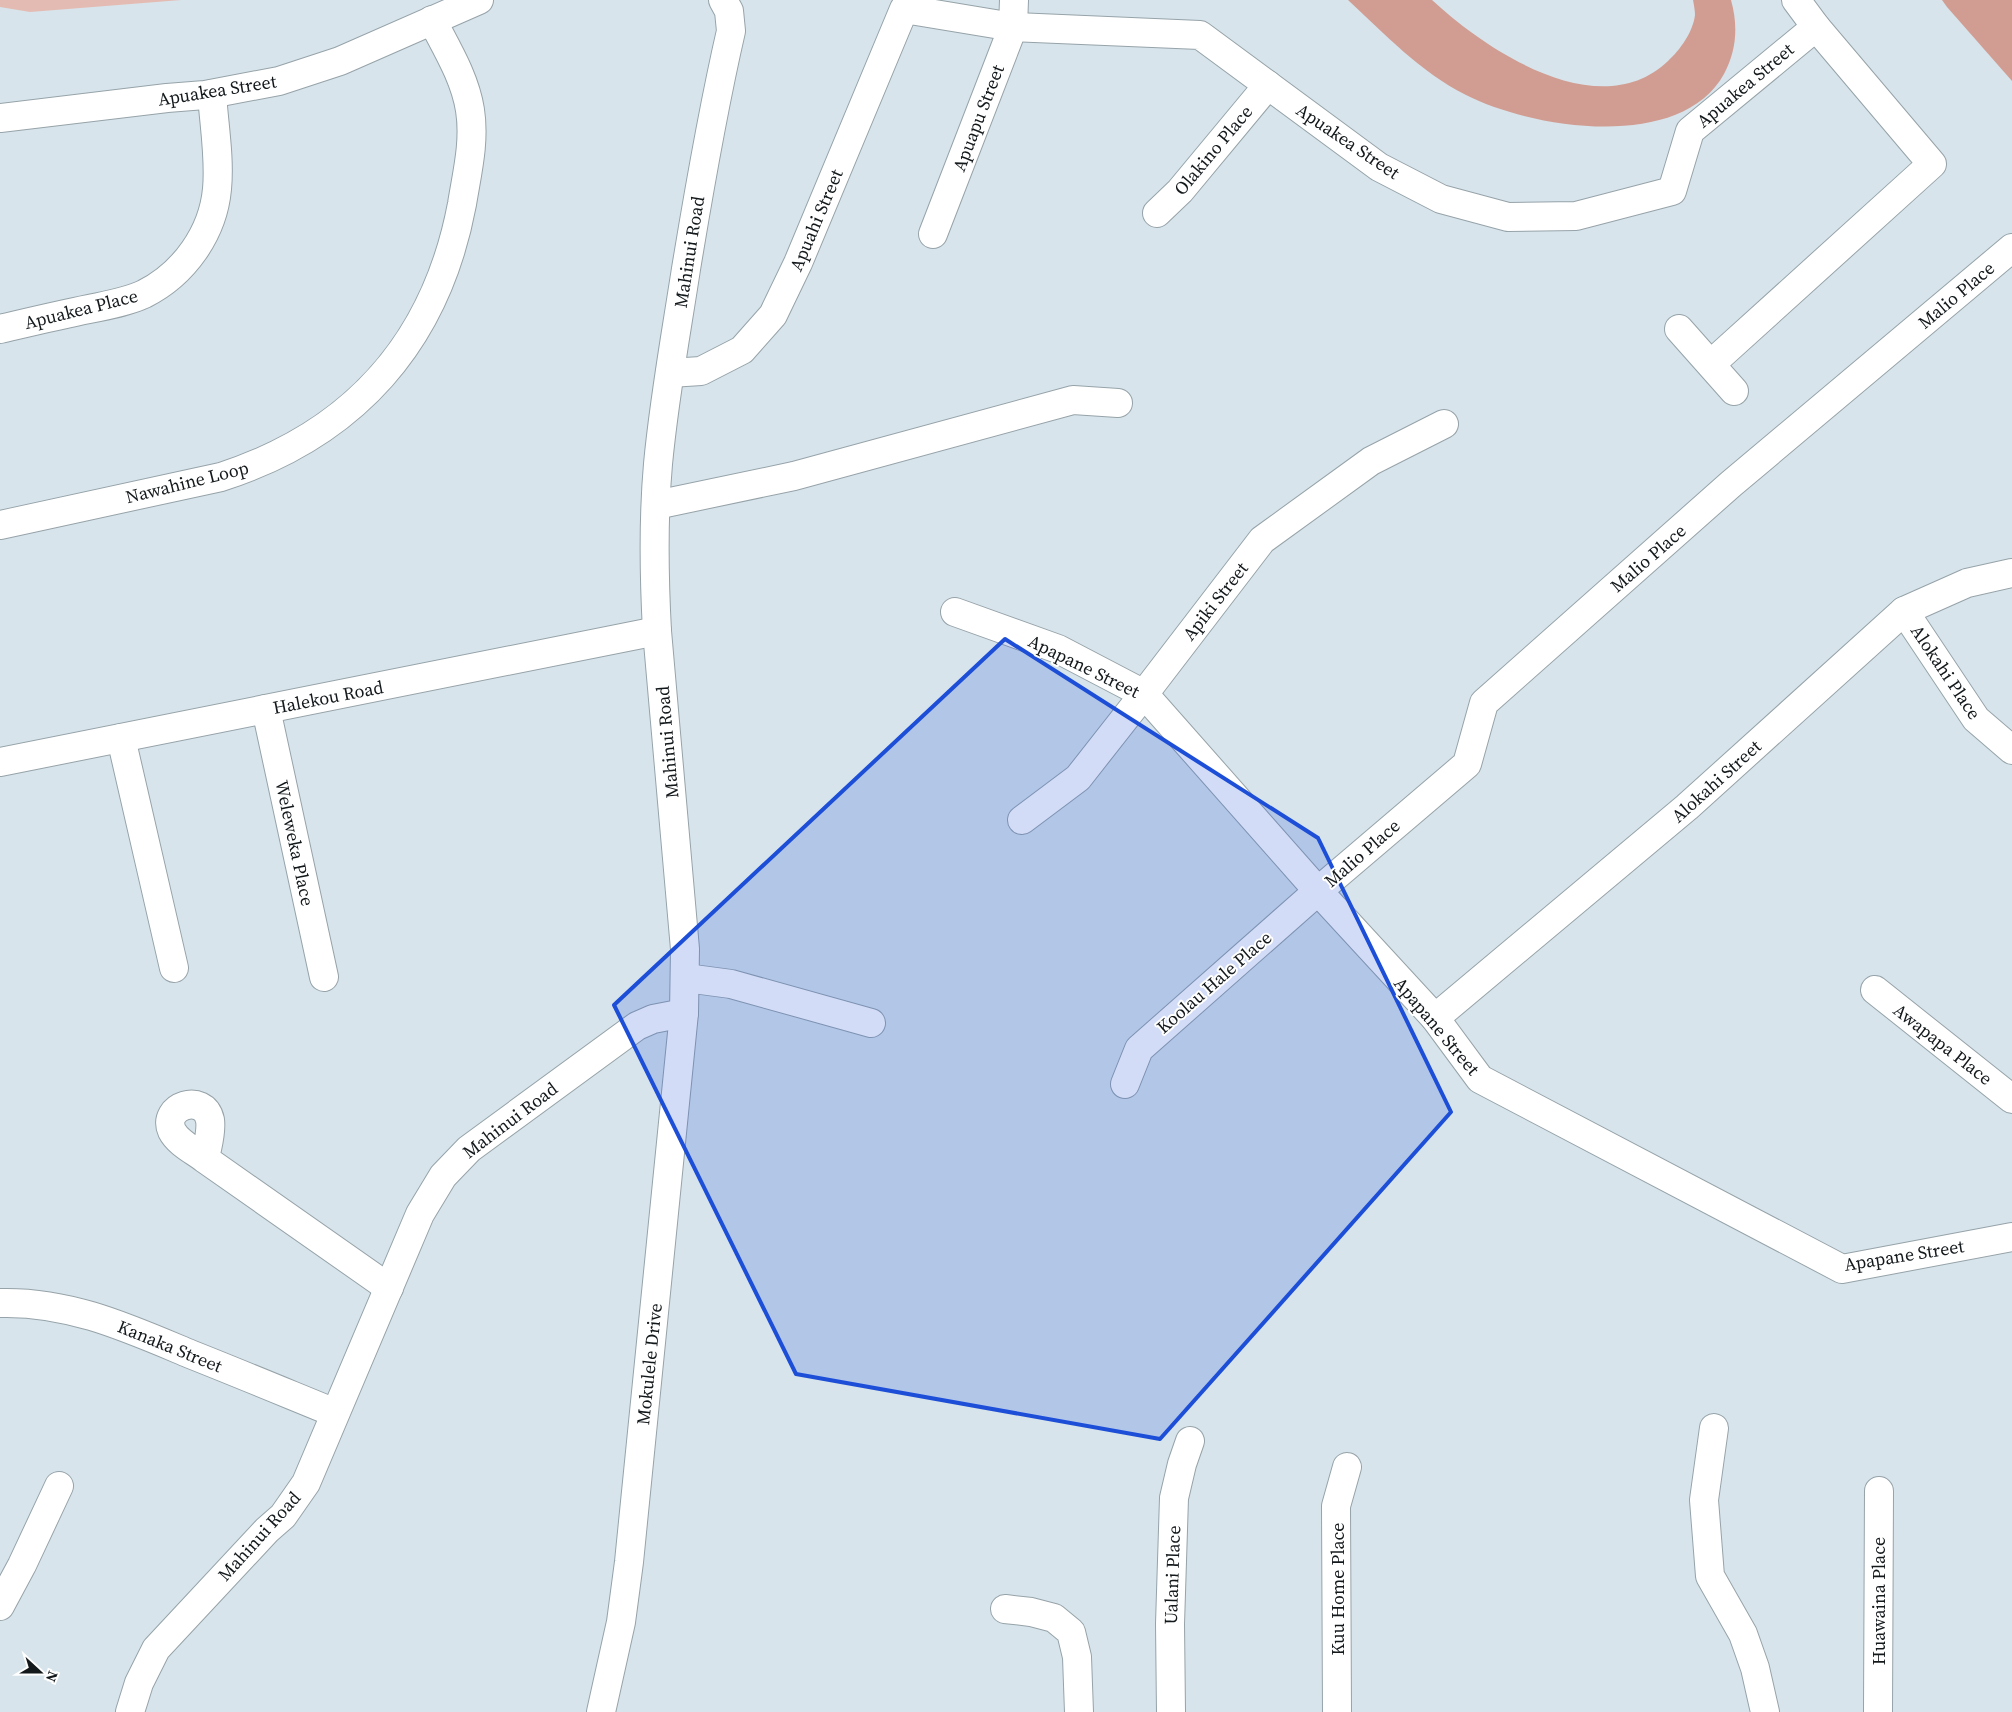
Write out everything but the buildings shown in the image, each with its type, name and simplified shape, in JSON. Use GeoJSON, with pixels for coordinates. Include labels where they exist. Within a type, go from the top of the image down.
{"type":"FeatureCollection","features":[{"type":"Feature","properties":{"kind":"street","name":"Apuakea Street"},"geometry":{"type":"LineString","coordinates":[[0,118],[251,88],[310,72],[479,0]]}},
{"type":"Feature","properties":{"kind":"street","name":"Apuapu Street"},"geometry":{"type":"LineString","coordinates":[[933,234],[1013,27],[1014,0]]}},
{"type":"Feature","properties":{"kind":"street"},"geometry":{"type":"LineString","coordinates":[[1710,364],[1932,164],[1816,27],[1796,0]]}},
{"type":"Feature","properties":{"kind":"street","name":"Mahinui Road"},"geometry":{"type":"LineString","coordinates":[[130,1712],[139,1682],[156,1649],[296,1500],[306,1483],[334,1413],[430,1194],[455,1162],[469,1149],[637,1026],[653,1019],[684,1013],[686,978],[683,919],[654,589],[656,506],[660,448],[670,373],[698,196],[731,31],[729,11],[724,1]]}},
{"type":"Feature","properties":{"kind":"street","name":"Apuakea Street"},"geometry":{"type":"LineString","coordinates":[[904,9],[1013,27],[1200,35],[1379,167],[1441,199],[1508,217],[1576,216],[1672,191],[1690,132],[1816,27]]}},
{"type":"Feature","properties":{"kind":"street","name":"Apuahi Street"},"geometry":{"type":"LineString","coordinates":[[670,373],[702,370],[742,350],[773,315],[798,263],[904,9]]}},
{"type":"Feature","properties":{"kind":"street","name":"Nawahine Loop"},"geometry":{"type":"LineString","coordinates":[[0,525],[220,477],[247,468],[297,445],[321,430],[364,394],[384,374],[416,329],[442,279],[456,235],[470,158],[472,126],[467,95],[432,20]]}},
{"type":"Feature","properties":{"kind":"street","name":"Olakino Place"},"geometry":{"type":"LineString","coordinates":[[1157,214],[1180,191],[1268,85]]}},
{"type":"Feature","properties":{"kind":"street","name":"Apuakea Place"},"geometry":{"type":"LineString","coordinates":[[0,328],[127,300],[160,284],[188,260],[207,227],[217,189],[218,169],[212,94]]}},
{"type":"Feature","properties":{"kind":"street","name":"Malio Place"},"geometry":{"type":"LineString","coordinates":[[1318,891],[1467,764],[1484,703],[1731,484],[2012,248]]}},
{"type":"Feature","properties":{"kind":"street"},"geometry":{"type":"LineString","coordinates":[[1679,329],[1734,391]]}},
{"type":"Feature","properties":{"kind":"street"},"geometry":{"type":"LineString","coordinates":[[656,506],[794,476],[1073,400],[1118,403]]}},
{"type":"Feature","properties":{"kind":"street","name":"Apiki Street"},"geometry":{"type":"LineString","coordinates":[[1022,820],[1078,778],[1262,540],[1371,461],[1444,424]]}},
{"type":"Feature","properties":{"kind":"street","name":"Alokahi Street"},"geometry":{"type":"LineString","coordinates":[[1435,1018],[1688,808],[1904,610],[1967,583],[2012,573]]}},
{"type":"Feature","properties":{"kind":"street","name":"Alokahi Place"},"geometry":{"type":"LineString","coordinates":[[1904,610],[1976,719],[2012,750]]}},
{"type":"Feature","properties":{"kind":"street","name":"Apapane Street"},"geometry":{"type":"LineString","coordinates":[[955,612],[1058,649],[1144,694],[1318,891],[1435,1018],[1480,1079],[1842,1269],[2012,1237]]}},
{"type":"Feature","properties":{"kind":"street","name":"Halekou Road"},"geometry":{"type":"LineString","coordinates":[[0,762],[657,631]]}},
{"type":"Feature","properties":{"kind":"street","name":"Weleweka Place"},"geometry":{"type":"LineString","coordinates":[[266,709],[324,977]]}},
{"type":"Feature","properties":{"kind":"street"},"geometry":{"type":"LineString","coordinates":[[121,738],[174,968]]}},
{"type":"Feature","properties":{"kind":"street","name":"Koolau Hale Place"},"geometry":{"type":"LineString","coordinates":[[1126,1084],[1139,1049],[1318,891]]}},
{"type":"Feature","properties":{"kind":"street"},"geometry":{"type":"LineString","coordinates":[[686,978],[731,984],[871,1023]]}},
{"type":"Feature","properties":{"kind":"street","name":"Awapapa Place"},"geometry":{"type":"LineString","coordinates":[[1874,990],[2012,1099]]}},
{"type":"Feature","properties":{"kind":"street","name":"Mokulele Drive"},"geometry":{"type":"LineString","coordinates":[[601,1712],[621,1622],[630,1562],[684,1013]]}},
{"type":"Feature","properties":{"kind":"street"},"geometry":{"type":"LineString","coordinates":[[205,1158],[388,1288]]}},
{"type":"Feature","properties":{"kind":"street","name":"Kanaka Street"},"geometry":{"type":"LineString","coordinates":[[0,1303],[41,1304],[65,1308],[112,1321],[334,1413]]}},
{"type":"Feature","properties":{"kind":"street"},"geometry":{"type":"LineString","coordinates":[[1714,1428],[1704,1500],[1710,1576],[1743,1634],[1755,1668],[1765,1712]]}},
{"type":"Feature","properties":{"kind":"street","name":"Ualani Place"},"geometry":{"type":"LineString","coordinates":[[1171,1712],[1170,1624],[1174,1498],[1190,1440]]}},
{"type":"Feature","properties":{"kind":"street","name":"Kuu Home Place"},"geometry":{"type":"LineString","coordinates":[[1337,1712],[1336,1506],[1347,1467]]}},
{"type":"Feature","properties":{"kind":"street"},"geometry":{"type":"LineString","coordinates":[[0,1606],[22,1565],[59,1486]]}},
{"type":"Feature","properties":{"kind":"street","name":"Huawaina Place"},"geometry":{"type":"LineString","coordinates":[[1878,1491],[1878,1712]]}},
{"type":"Feature","properties":{"kind":"street"},"geometry":{"type":"LineString","coordinates":[[1005,1609],[1031,1612],[1054,1618],[1071,1632],[1076,1656],[1079,1712]]}},
{"type":"Feature","properties":{"kind":"highlighted area"},"geometry":{"type":"Polygon","coordinates":[[[1005,639],[1318,838],[1451,1112],[1160,1439],[796,1374],[614,1005],[1005,639]]]}},
{"type":"Feature","properties":{"kind":"shaded area"},"geometry":{"type":"Polygon","coordinates":[[[0,0],[181,0],[30,12],[0,7],[0,0]]]}},
{"type":"Feature","properties":{"kind":"shaded area"},"geometry":{"type":"Polygon","coordinates":[[[1348,0],[1432,0],[1455,20],[1513,59],[1545,74],[1578,84],[1610,86],[1641,79],[1668,61],[1677,52],[1692,28],[1695,15],[1693,0],[1731,0],[1735,19],[1734,47],[1724,74],[1703,99],[1675,115],[1641,124],[1604,126],[1566,124],[1529,117],[1495,107],[1449,86],[1418,64],[1348,0]]]}},
{"type":"Feature","properties":{"kind":"shaded area"},"geometry":{"type":"Polygon","coordinates":[[[1942,0],[2012,0],[2012,81],[1947,7],[1942,0]]]}}]}
